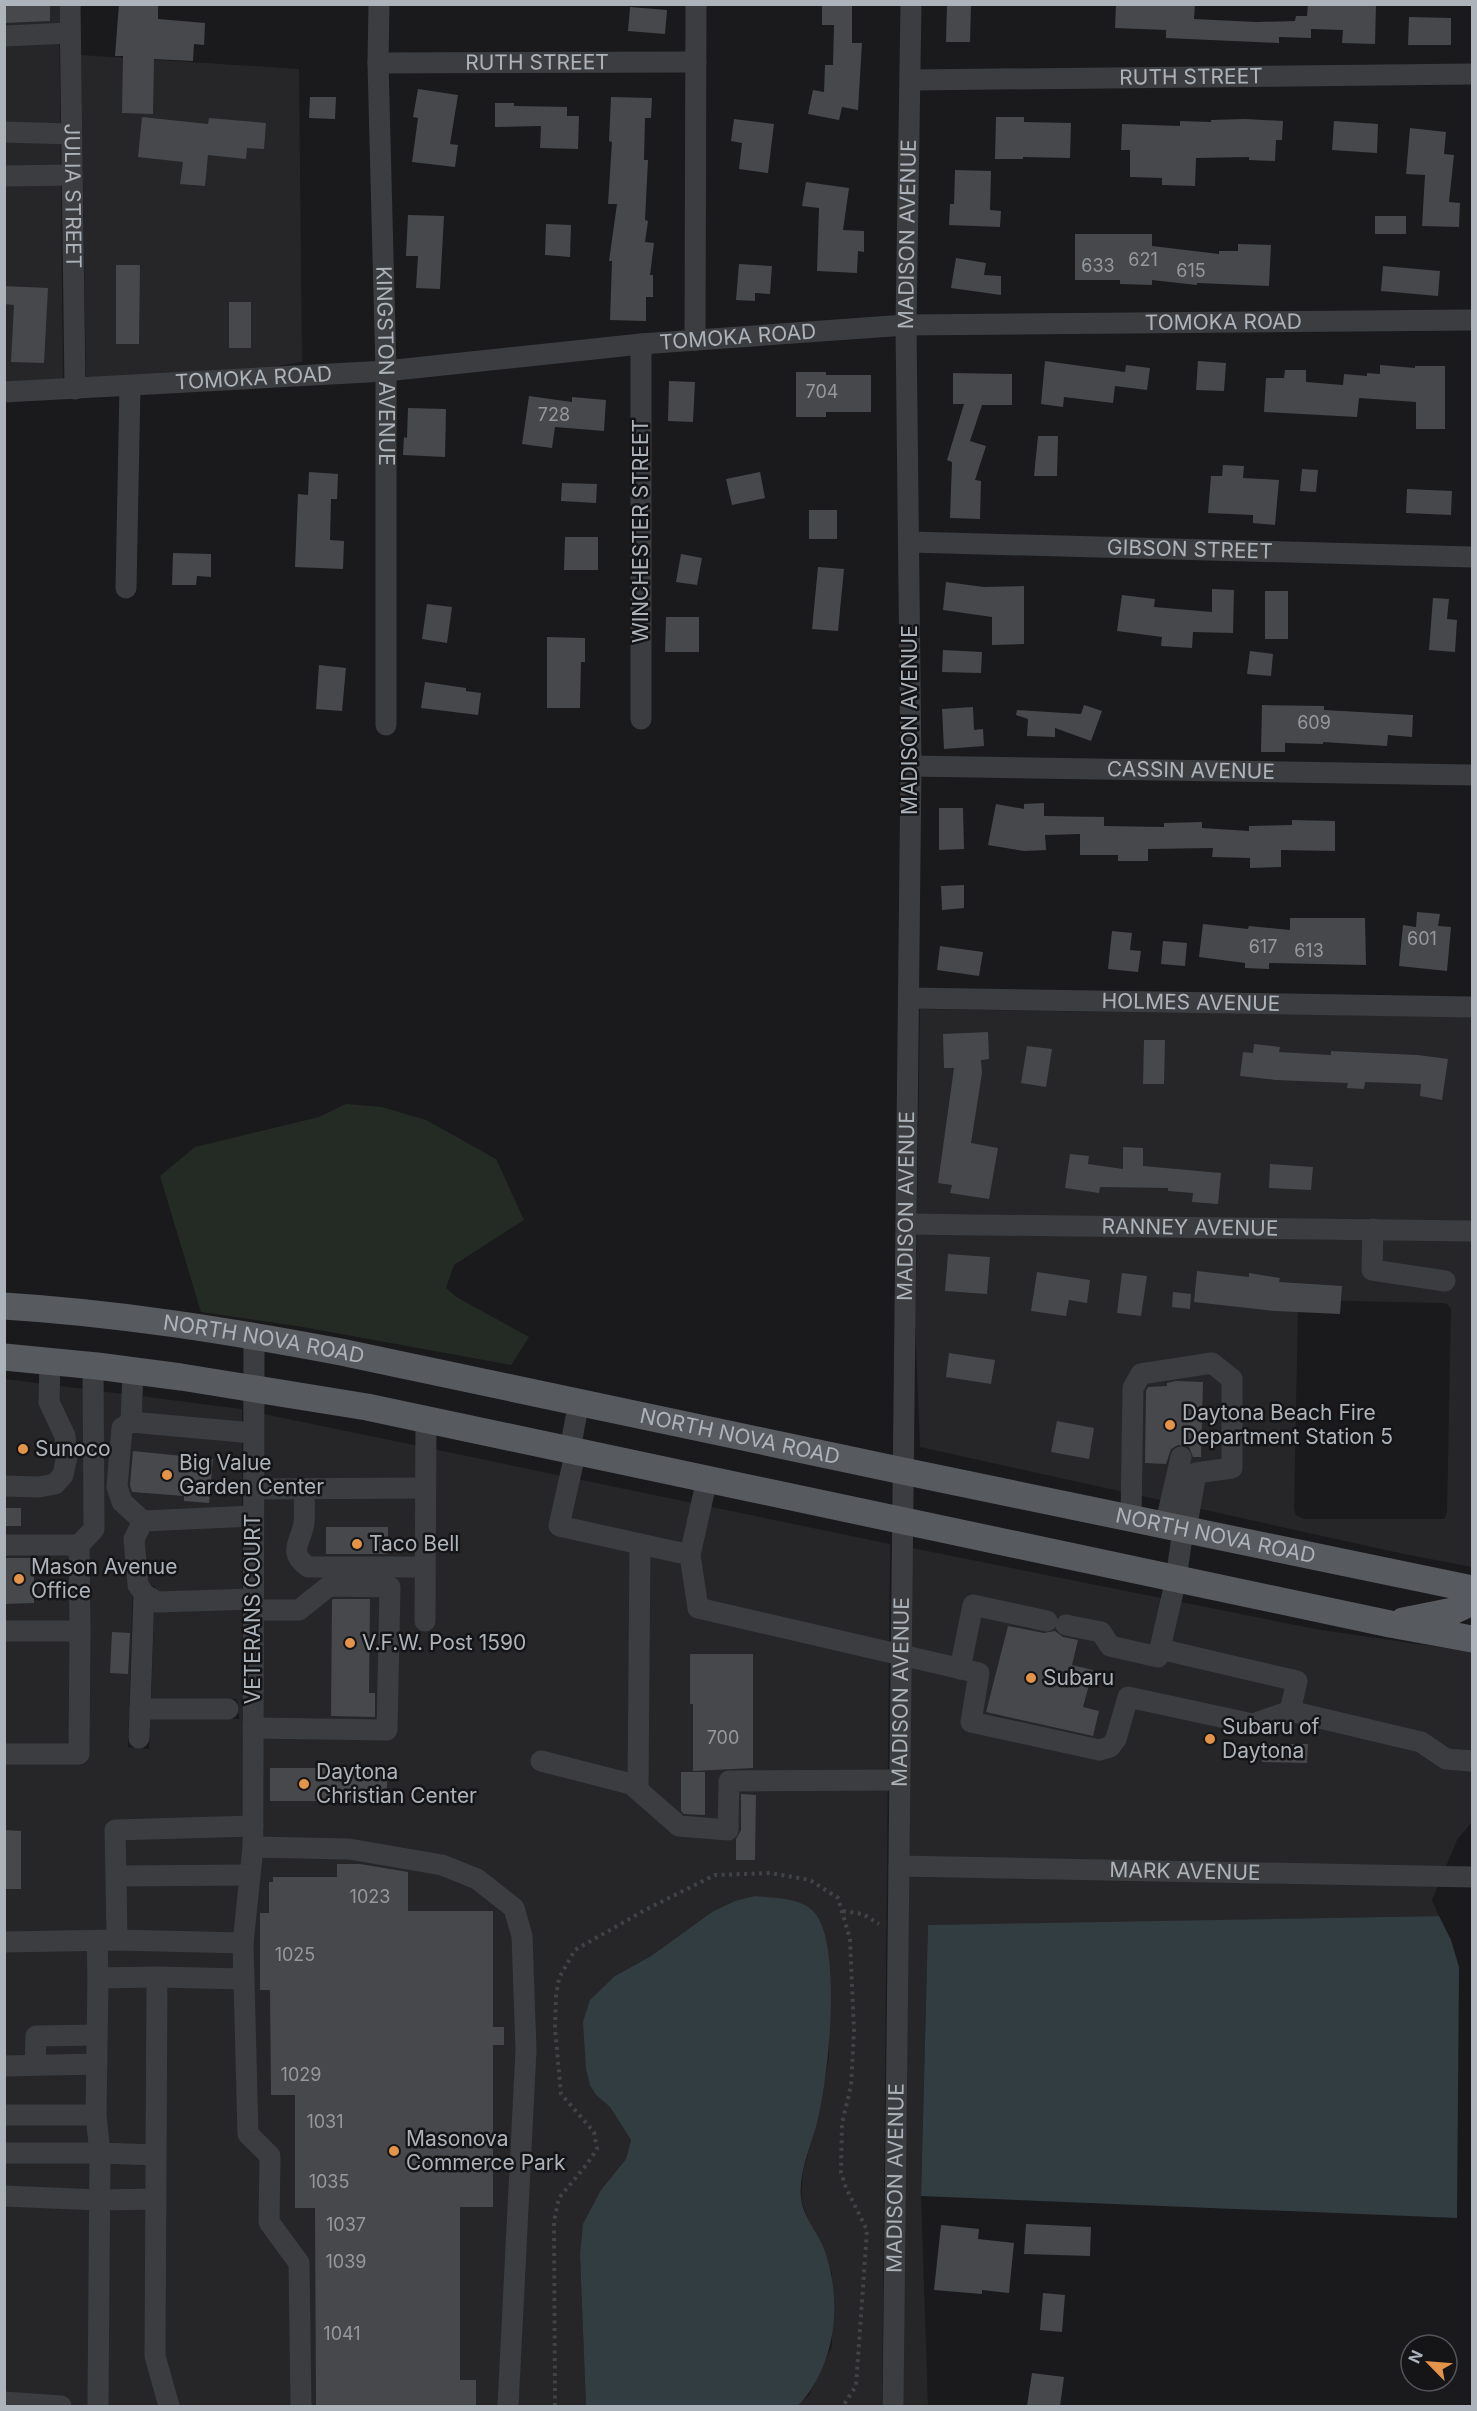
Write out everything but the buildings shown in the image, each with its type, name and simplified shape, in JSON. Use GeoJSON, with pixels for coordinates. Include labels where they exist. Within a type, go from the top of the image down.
{"type":"FeatureCollection","features":[{"type":"Feature","properties":{"kind":"main road","name":"NORTH NOVA ROAD"},"geometry":{"type":"LineString","coordinates":[[4,1306],[141,1320],[254,1336],[341,1352],[1473,1589]]}},
{"type":"Feature","properties":{"kind":"main road"},"geometry":{"type":"LineString","coordinates":[[4,1357],[93,1365],[367,1407],[1390,1624],[1473,1639]]}},
{"type":"Feature","properties":{"kind":"main road"},"geometry":{"type":"LineString","coordinates":[[1390,1624],[1453,1611],[1473,1602]]}},
{"type":"Feature","properties":{"kind":"street","name":"JULIA STREET"},"geometry":{"type":"LineString","coordinates":[[70,4],[75,389]]}},
{"type":"Feature","properties":{"kind":"street","name":"KINGSTON AVENUE"},"geometry":{"type":"LineString","coordinates":[[379,4],[378,63],[386,371],[386,725]]}},
{"type":"Feature","properties":{"kind":"street"},"geometry":{"type":"LineString","coordinates":[[695,340],[696,4]]}},
{"type":"Feature","properties":{"kind":"street","name":"MADISON AVENUE"},"geometry":{"type":"LineString","coordinates":[[893,2406],[901,1520],[909,998],[910,542],[906,325],[911,4]]}},
{"type":"Feature","properties":{"kind":"street"},"geometry":{"type":"LineString","coordinates":[[4,36],[70,33]]}},
{"type":"Feature","properties":{"kind":"street","name":"RUTH STREET"},"geometry":{"type":"LineString","coordinates":[[378,63],[696,62]]}},
{"type":"Feature","properties":{"kind":"street","name":"RUTH STREET"},"geometry":{"type":"LineString","coordinates":[[911,80],[1473,74]]}},
{"type":"Feature","properties":{"kind":"street"},"geometry":{"type":"LineString","coordinates":[[4,132],[71,134]]}},
{"type":"Feature","properties":{"kind":"street"},"geometry":{"type":"LineString","coordinates":[[4,176],[72,176]]}},
{"type":"Feature","properties":{"kind":"street","name":"TOMOKA ROAD"},"geometry":{"type":"LineString","coordinates":[[4,393],[386,371],[641,344],[906,325],[1473,320]]}},
{"type":"Feature","properties":{"kind":"street","name":"WINCHESTER STREET"},"geometry":{"type":"LineString","coordinates":[[641,344],[641,719]]}},
{"type":"Feature","properties":{"kind":"street"},"geometry":{"type":"LineString","coordinates":[[126,588],[130,386]]}},
{"type":"Feature","properties":{"kind":"street","name":"GIBSON STREET"},"geometry":{"type":"LineString","coordinates":[[910,542],[1473,557]]}},
{"type":"Feature","properties":{"kind":"street","name":"CASSIN AVENUE"},"geometry":{"type":"LineString","coordinates":[[910,766],[1473,775]]}},
{"type":"Feature","properties":{"kind":"street","name":"HOLMES AVENUE"},"geometry":{"type":"LineString","coordinates":[[909,998],[1473,1007]]}},
{"type":"Feature","properties":{"kind":"street","name":"RANNEY AVENUE"},"geometry":{"type":"LineString","coordinates":[[906,1224],[1473,1231]]}},
{"type":"Feature","properties":{"kind":"street"},"geometry":{"type":"LineString","coordinates":[[1373,1229],[1372,1270],[1445,1281]]}},
{"type":"Feature","properties":{"kind":"street","name":"VETERANS COURT"},"geometry":{"type":"LineString","coordinates":[[254,1336],[253,1847],[243,1943],[248,2134],[270,2156],[269,2222],[299,2263],[300,2406]]}},
{"type":"Feature","properties":{"kind":"street"},"geometry":{"type":"LineString","coordinates":[[4,1486],[39,1487],[55,1484],[63,1475],[67,1456],[65,1436],[49,1402],[50,1361]]}},
{"type":"Feature","properties":{"kind":"street"},"geometry":{"type":"LineString","coordinates":[[1131,1519],[1133,1389],[1141,1374],[1212,1363],[1232,1378],[1232,1468],[1196,1473],[1178,1529]]}},
{"type":"Feature","properties":{"kind":"street"},"geometry":{"type":"LineString","coordinates":[[4,1754],[79,1755],[79,1545],[94,1529],[93,1365]]}},
{"type":"Feature","properties":{"kind":"street"},"geometry":{"type":"LineString","coordinates":[[131,1422],[133,1371]]}},
{"type":"Feature","properties":{"kind":"street"},"geometry":{"type":"LineString","coordinates":[[579,1402],[559,1526],[690,1555]]}},
{"type":"Feature","properties":{"kind":"street"},"geometry":{"type":"LineString","coordinates":[[424,1621],[426,1420]]}},
{"type":"Feature","properties":{"kind":"street"},"geometry":{"type":"LineString","coordinates":[[253,1433],[131,1422],[122,1428],[117,1487],[122,1502],[143,1521],[253,1516]]}},
{"type":"Feature","properties":{"kind":"street"},"geometry":{"type":"LineString","coordinates":[[1159,1653],[1176,1579],[1181,1457]]}},
{"type":"Feature","properties":{"kind":"street"},"geometry":{"type":"LineString","coordinates":[[707,1479],[690,1555],[698,1608],[979,1673],[971,1722],[1099,1750],[1110,1747],[1116,1739],[1128,1697],[1252,1724],[1290,1711],[1421,1742],[1446,1759],[1473,1761]]}},
{"type":"Feature","properties":{"kind":"street"},"geometry":{"type":"LineString","coordinates":[[253,1489],[426,1488]]}},
{"type":"Feature","properties":{"kind":"street"},"geometry":{"type":"LineString","coordinates":[[304,1489],[304,1524],[297,1540],[296,1553],[300,1561],[308,1567],[425,1567]]}},
{"type":"Feature","properties":{"kind":"street"},"geometry":{"type":"LineString","coordinates":[[143,1521],[134,1539],[138,1585],[144,1594],[157,1602],[253,1605],[299,1610],[329,1586],[390,1587],[387,1730],[253,1728]]}},
{"type":"Feature","properties":{"kind":"street"},"geometry":{"type":"LineString","coordinates":[[638,1790],[640,1544]]}},
{"type":"Feature","properties":{"kind":"street"},"geometry":{"type":"LineString","coordinates":[[4,1545],[79,1545]]}},
{"type":"Feature","properties":{"kind":"street"},"geometry":{"type":"LineString","coordinates":[[139,1738],[144,1594]]}},
{"type":"Feature","properties":{"kind":"street"},"geometry":{"type":"LineString","coordinates":[[960,1669],[973,1605],[1101,1632],[1110,1647],[1159,1653],[1297,1681],[1290,1711]]}},
{"type":"Feature","properties":{"kind":"street"},"geometry":{"type":"LineString","coordinates":[[4,1631],[80,1631]]}},
{"type":"Feature","properties":{"kind":"street"},"geometry":{"type":"LineString","coordinates":[[140,1709],[228,1709]]}},
{"type":"Feature","properties":{"kind":"street"},"geometry":{"type":"LineString","coordinates":[[541,1761],[631,1784],[679,1826],[728,1830],[729,1781],[899,1780]]}},
{"type":"Feature","properties":{"kind":"street"},"geometry":{"type":"LineString","coordinates":[[98,2406],[100,2153],[96,2115],[96,2064],[98,1978],[107,1940],[116,1876],[115,1830],[253,1826]]}},
{"type":"Feature","properties":{"kind":"street"},"geometry":{"type":"LineString","coordinates":[[253,1847],[349,1849],[442,1865],[477,1879],[514,1908],[522,1936],[526,2050],[508,2406]]}},
{"type":"Feature","properties":{"kind":"street","name":"MARK AVENUE"},"geometry":{"type":"LineString","coordinates":[[899,1866],[1473,1877]]}},
{"type":"Feature","properties":{"kind":"street"},"geometry":{"type":"LineString","coordinates":[[116,1876],[249,1875]]}},
{"type":"Feature","properties":{"kind":"street"},"geometry":{"type":"LineString","coordinates":[[4,1942],[107,1940],[243,1943]]}},
{"type":"Feature","properties":{"kind":"street"},"geometry":{"type":"LineString","coordinates":[[157,1977],[155,2356],[169,2406]]}},
{"type":"Feature","properties":{"kind":"street"},"geometry":{"type":"LineString","coordinates":[[98,1978],[244,1979]]}},
{"type":"Feature","properties":{"kind":"street"},"geometry":{"type":"LineString","coordinates":[[35,2065],[36,2036],[97,2035]]}},
{"type":"Feature","properties":{"kind":"street"},"geometry":{"type":"LineString","coordinates":[[4,2066],[96,2064]]}},
{"type":"Feature","properties":{"kind":"street"},"geometry":{"type":"LineString","coordinates":[[4,2115],[96,2115]]}},
{"type":"Feature","properties":{"kind":"street"},"geometry":{"type":"LineString","coordinates":[[4,2153],[156,2155]]}},
{"type":"Feature","properties":{"kind":"street"},"geometry":{"type":"LineString","coordinates":[[4,2196],[100,2200],[156,2199]]}},
{"type":"Feature","properties":{"kind":"street"},"geometry":{"type":"LineString","coordinates":[[4,2403],[61,2406]]}},
{"type":"Feature","properties":{"kind":"path"},"geometry":{"type":"LineString","coordinates":[[555,2406],[554,2221],[559,2198],[597,2149],[594,2132],[561,2094],[555,2028],[559,1978],[575,1950],[645,1910],[715,1875],[770,1873],[810,1880],[838,1898],[850,1939],[854,2031],[850,2086],[842,2123],[841,2172],[846,2188],[867,2230],[856,2386],[843,2406]]}},
{"type":"Feature","properties":{"kind":"path"},"geometry":{"type":"LineString","coordinates":[[843,1911],[863,1914],[897,1935]]}},
{"type":"Feature","properties":{"kind":"shaded area"},"geometry":{"type":"Polygon","coordinates":[[[5,5],[59,5],[63,379],[5,382],[5,5]]]}},
{"type":"Feature","properties":{"kind":"shaded area"},"geometry":{"type":"Polygon","coordinates":[[[81,55],[299,69],[302,362],[266,368],[86,378],[81,55]]]}},
{"type":"Feature","properties":{"kind":"shaded area"},"geometry":{"type":"Polygon","coordinates":[[[920,1009],[1472,1017],[1472,1221],[917,1214],[920,1009]]]}},
{"type":"Feature","properties":{"kind":"shaded area"},"geometry":{"type":"Polygon","coordinates":[[[346,1104],[382,1107],[426,1120],[496,1159],[524,1220],[454,1265],[446,1288],[458,1298],[529,1337],[511,1365],[297,1326],[201,1312],[160,1176],[195,1147],[319,1117],[346,1104]]]}},
{"type":"Feature","properties":{"kind":"shaded area"},"geometry":{"type":"Polygon","coordinates":[[[917,1234],[1472,1241],[1472,1567],[920,1447],[915,1323],[917,1234]],[[1306,1300],[1298,1308],[1294,1509],[1296,1515],[1304,1519],[1444,1519],[1447,1513],[1451,1309],[1447,1304],[1306,1300]]]}},
{"type":"Feature","properties":{"kind":"shaded area"},"geometry":{"type":"Polygon","coordinates":[[[5,1379],[242,1409],[243,1856],[264,1857],[264,1414],[890,1544],[882,2406],[798,2406],[809,2395],[832,2346],[832,2274],[801,2200],[803,2171],[818,2119],[829,2056],[829,1962],[712,1912],[651,1956],[615,1976],[596,2095],[610,2107],[631,2140],[626,2159],[601,2190],[580,2255],[586,2406],[5,2406],[5,1379]],[[133,1583],[128,1747],[149,1749],[150,1719],[239,1719],[237,1699],[151,1699],[155,1586],[133,1583]]]}},
{"type":"Feature","properties":{"kind":"shaded area"},"geometry":{"type":"Polygon","coordinates":[[[912,1548],[1315,1629],[1472,1652],[1472,1822],[1457,1840],[1432,1900],[1439,1916],[928,1926],[921,2196],[928,2406],[903,2406],[912,1548]]]}},
{"type":"Feature","properties":{"kind":"shaded area"},"geometry":{"type":"Polygon","coordinates":[[[755,1896],[785,1899],[800,1903],[812,1910],[822,1926],[828,1949],[831,2010],[826,2074],[818,2119],[803,2168],[801,2199],[804,2211],[822,2244],[829,2264],[834,2307],[829,2350],[811,2389],[798,2406],[586,2406],[580,2255],[583,2224],[601,2190],[626,2159],[631,2140],[610,2107],[596,2095],[590,2085],[586,2069],[583,2022],[590,2000],[615,1976],[651,1956],[712,1912],[735,1901],[755,1896]]]}},
{"type":"Feature","properties":{"kind":"shaded area"},"geometry":{"type":"Polygon","coordinates":[[[1439,1916],[1451,1940],[1459,1967],[1457,2218],[921,2196],[928,1925],[1439,1916]]]}},
{"type":"Feature","properties":{"kind":"place","name":"Daytona Beach Fire Department Station 5"},"geometry":{"type":"Point","coordinates":[1170,1425]}},
{"type":"Feature","properties":{"kind":"place","name":"Sunoco"},"geometry":{"type":"Point","coordinates":[23,1449]}},
{"type":"Feature","properties":{"kind":"place","name":"Big Value Garden Center"},"geometry":{"type":"Point","coordinates":[167,1475]}},
{"type":"Feature","properties":{"kind":"place","name":"Taco Bell"},"geometry":{"type":"Point","coordinates":[357,1544]}},
{"type":"Feature","properties":{"kind":"place","name":"Mason Avenue Office"},"geometry":{"type":"Point","coordinates":[19,1579]}},
{"type":"Feature","properties":{"kind":"place","name":"V.F.W. Post 1590"},"geometry":{"type":"Point","coordinates":[350,1643]}},
{"type":"Feature","properties":{"kind":"place","name":"Subaru"},"geometry":{"type":"Point","coordinates":[1031,1678]}},
{"type":"Feature","properties":{"kind":"place","name":"Subaru of Daytona"},"geometry":{"type":"Point","coordinates":[1210,1739]}},
{"type":"Feature","properties":{"kind":"place","name":"Daytona Christian Center"},"geometry":{"type":"Point","coordinates":[304,1784]}},
{"type":"Feature","properties":{"kind":"place","name":"Masonova Commerce Park"},"geometry":{"type":"Point","coordinates":[394,2151]}}]}
